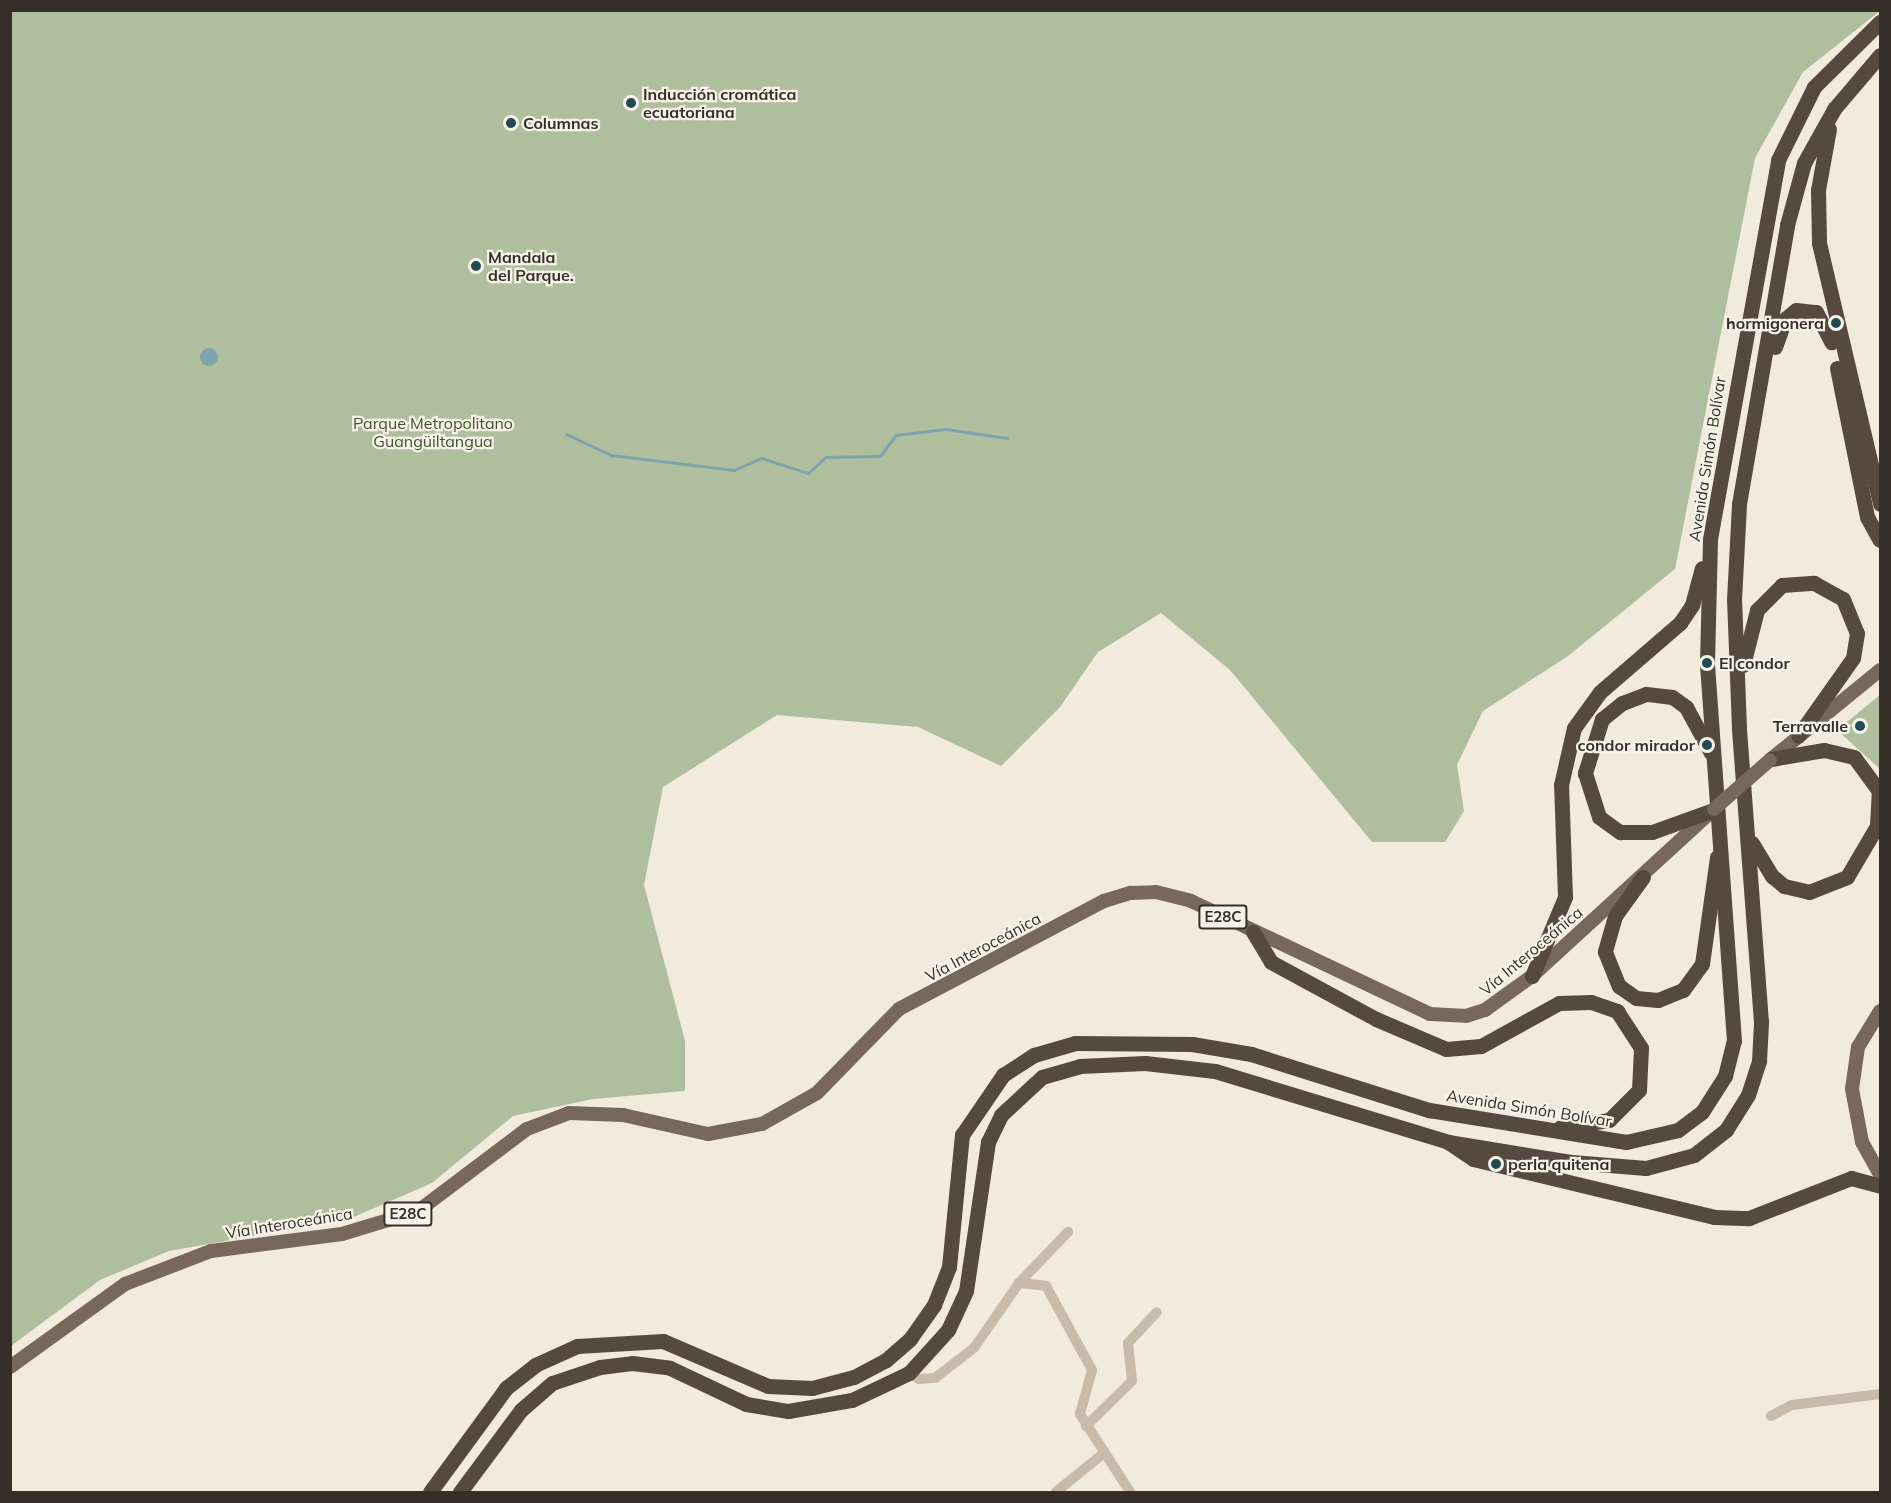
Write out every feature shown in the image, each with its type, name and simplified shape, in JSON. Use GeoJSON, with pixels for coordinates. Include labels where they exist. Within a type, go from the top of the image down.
{"type":"FeatureCollection","features":[{"type":"Feature","properties":{"kind":"highway","name":"Avenida Simón Bolívar"},"geometry":{"type":"LineString","coordinates":[[430,1492],[506,1388],[535,1365],[577,1346],[663,1341],[768,1386],[812,1388],[854,1377],[886,1360],[910,1340],[934,1305],[949,1267],[962,1135],[1003,1075],[1034,1055],[1075,1043],[1192,1044],[1251,1054],[1429,1110],[1518,1128],[1626,1142],[1652,1140],[1678,1130],[1718,1090],[1734,1041],[1707,663],[1710,539],[1778,160],[1814,87],[1881,22]]}},
{"type":"Feature","properties":{"kind":"highway"},"geometry":{"type":"LineString","coordinates":[[460,1492],[521,1410],[552,1383],[600,1367],[632,1363],[670,1368],[746,1404],[788,1411],[852,1400],[909,1372],[948,1330],[966,1291],[988,1142],[1019,1093],[1042,1077],[1080,1066],[1145,1063],[1215,1071],[1448,1142],[1646,1168],[1694,1155],[1726,1130],[1749,1095],[1759,1061],[1748,835],[1738,694],[1735,551],[1787,225],[1804,163],[1834,109],[1881,55]]}},
{"type":"Feature","properties":{"kind":"highway"},"geometry":{"type":"LineString","coordinates":[[1834,109],[1818,190],[1819,243],[1881,504]]}},
{"type":"Feature","properties":{"kind":"highway"},"geometry":{"type":"LineString","coordinates":[[1762,387],[1785,319],[1796,310],[1816,312],[1827,327],[1867,516],[1881,540]]}},
{"type":"Feature","properties":{"kind":"highway"},"geometry":{"type":"LineString","coordinates":[[1532,976],[1565,897],[1562,785],[1574,728],[1600,692],[1687,614],[1710,539]]}},
{"type":"Feature","properties":{"kind":"highway"},"geometry":{"type":"LineString","coordinates":[[1738,694],[1751,622],[1764,600],[1793,581],[1833,591],[1855,620],[1856,646],[1846,672],[1798,736]]}},
{"type":"Feature","properties":{"kind":"highway"},"geometry":{"type":"LineString","coordinates":[[1713,809],[1652,832],[1620,832],[1599,817],[1585,773],[1602,719],[1622,703],[1652,694],[1686,706],[1716,764]]}},
{"type":"Feature","properties":{"kind":"highway"},"geometry":{"type":"LineString","coordinates":[[1748,835],[1772,876],[1784,886],[1809,892],[1847,877],[1877,826],[1879,791],[1854,757],[1824,750],[1771,759]]}},
{"type":"Feature","properties":{"kind":"highway"},"geometry":{"type":"LineString","coordinates":[[1643,877],[1615,916],[1605,952],[1619,986],[1636,998],[1658,1000],[1683,990],[1702,964],[1711,878],[1720,845]]}},
{"type":"Feature","properties":{"kind":"highway"},"geometry":{"type":"LineString","coordinates":[[1253,932],[1271,962],[1376,1019],[1446,1049],[1481,1046],[1559,1003],[1591,1002],[1617,1011],[1637,1035],[1644,1060],[1633,1102],[1610,1120],[1592,1124],[1518,1128]]}},
{"type":"Feature","properties":{"kind":"highway"},"geometry":{"type":"LineString","coordinates":[[1448,1142],[1473,1159],[1714,1217],[1749,1218],[1851,1178],[1881,1186]]}},
{"type":"Feature","properties":{"kind":"main road","name":"Vía Interoceánica"},"geometry":{"type":"LineString","coordinates":[[10,1367],[125,1284],[185,1259],[342,1234],[418,1211],[527,1129],[569,1113],[623,1115],[708,1134],[762,1125],[817,1094],[899,1009],[1104,901],[1156,892],[1191,901],[1430,1014],[1466,1016],[1485,1010],[1532,976],[1643,877],[1713,809],[1798,736],[1881,670]]}},
{"type":"Feature","properties":{"kind":"main road"},"geometry":{"type":"LineString","coordinates":[[1881,1011],[1858,1047],[1852,1089],[1862,1142],[1881,1174]]}},
{"type":"Feature","properties":{"kind":"main road","name":"Vía Interoceánica"},"geometry":{"type":"LineString","coordinates":[[10,1358],[47,1339]]}},
{"type":"Feature","properties":{"kind":"street"},"geometry":{"type":"LineString","coordinates":[[909,1372],[926,1380],[958,1361],[986,1334],[1019,1283],[1068,1232]]}},
{"type":"Feature","properties":{"kind":"street"},"geometry":{"type":"LineString","coordinates":[[1019,1283],[1046,1286],[1052,1293],[1088,1362],[1093,1377],[1080,1414],[1130,1492]]}},
{"type":"Feature","properties":{"kind":"street"},"geometry":{"type":"LineString","coordinates":[[1086,1426],[1132,1381],[1128,1343],[1157,1312]]}},
{"type":"Feature","properties":{"kind":"street"},"geometry":{"type":"LineString","coordinates":[[1771,1416],[1792,1405],[1881,1394]]}},
{"type":"Feature","properties":{"kind":"street"},"geometry":{"type":"LineString","coordinates":[[1056,1492],[1104,1453]]}},
{"type":"Feature","properties":{"kind":"green space","name":"Parque Metropolitano Guangüiltangua"},"geometry":{"type":"Polygon","coordinates":[[[11,11],[1880,11],[1803,72],[1755,158],[1675,569],[1568,656],[1483,711],[1457,765],[1464,811],[1445,842],[1372,842],[1230,670],[1161,613],[1098,652],[1060,707],[1001,766],[918,727],[777,715],[663,787],[644,885],[685,1041],[685,1091],[593,1099],[513,1116],[432,1183],[349,1219],[169,1251],[100,1280],[11,1346],[11,11]]]}},
{"type":"Feature","properties":{"kind":"green space"},"geometry":{"type":"Polygon","coordinates":[[[1880,695],[1880,769],[1837,730],[1880,695]]]}},
{"type":"Feature","properties":{"kind":"water"},"geometry":{"type":"Polygon","coordinates":[[[209,348],[215,351],[218,357],[215,363],[209,366],[203,363],[200,357],[203,351],[209,348]]]}},
{"type":"Feature","properties":{"kind":"waterway"},"geometry":{"type":"LineString","coordinates":[[566,434],[611,455],[734,470],[761,458],[808,473],[826,457],[880,456],[896,435],[945,429],[1007,438]]}},
{"type":"Feature","properties":{"kind":"place","name":"Inducción cromática ecuatoriana"},"geometry":{"type":"Point","coordinates":[631,103]}},
{"type":"Feature","properties":{"kind":"place","name":"Columnas"},"geometry":{"type":"Point","coordinates":[511,123]}},
{"type":"Feature","properties":{"kind":"place","name":"Mandala del Parque."},"geometry":{"type":"Point","coordinates":[476,266]}},
{"type":"Feature","properties":{"kind":"place","name":"hormigonera"},"geometry":{"type":"Point","coordinates":[1836,323]}},
{"type":"Feature","properties":{"kind":"place","name":"El condor"},"geometry":{"type":"Point","coordinates":[1707,663]}},
{"type":"Feature","properties":{"kind":"place","name":"Terravalle"},"geometry":{"type":"Point","coordinates":[1860,726]}},
{"type":"Feature","properties":{"kind":"place","name":"condor mirador"},"geometry":{"type":"Point","coordinates":[1707,745]}},
{"type":"Feature","properties":{"kind":"place","name":"perla quitena"},"geometry":{"type":"Point","coordinates":[1496,1164]}}]}
